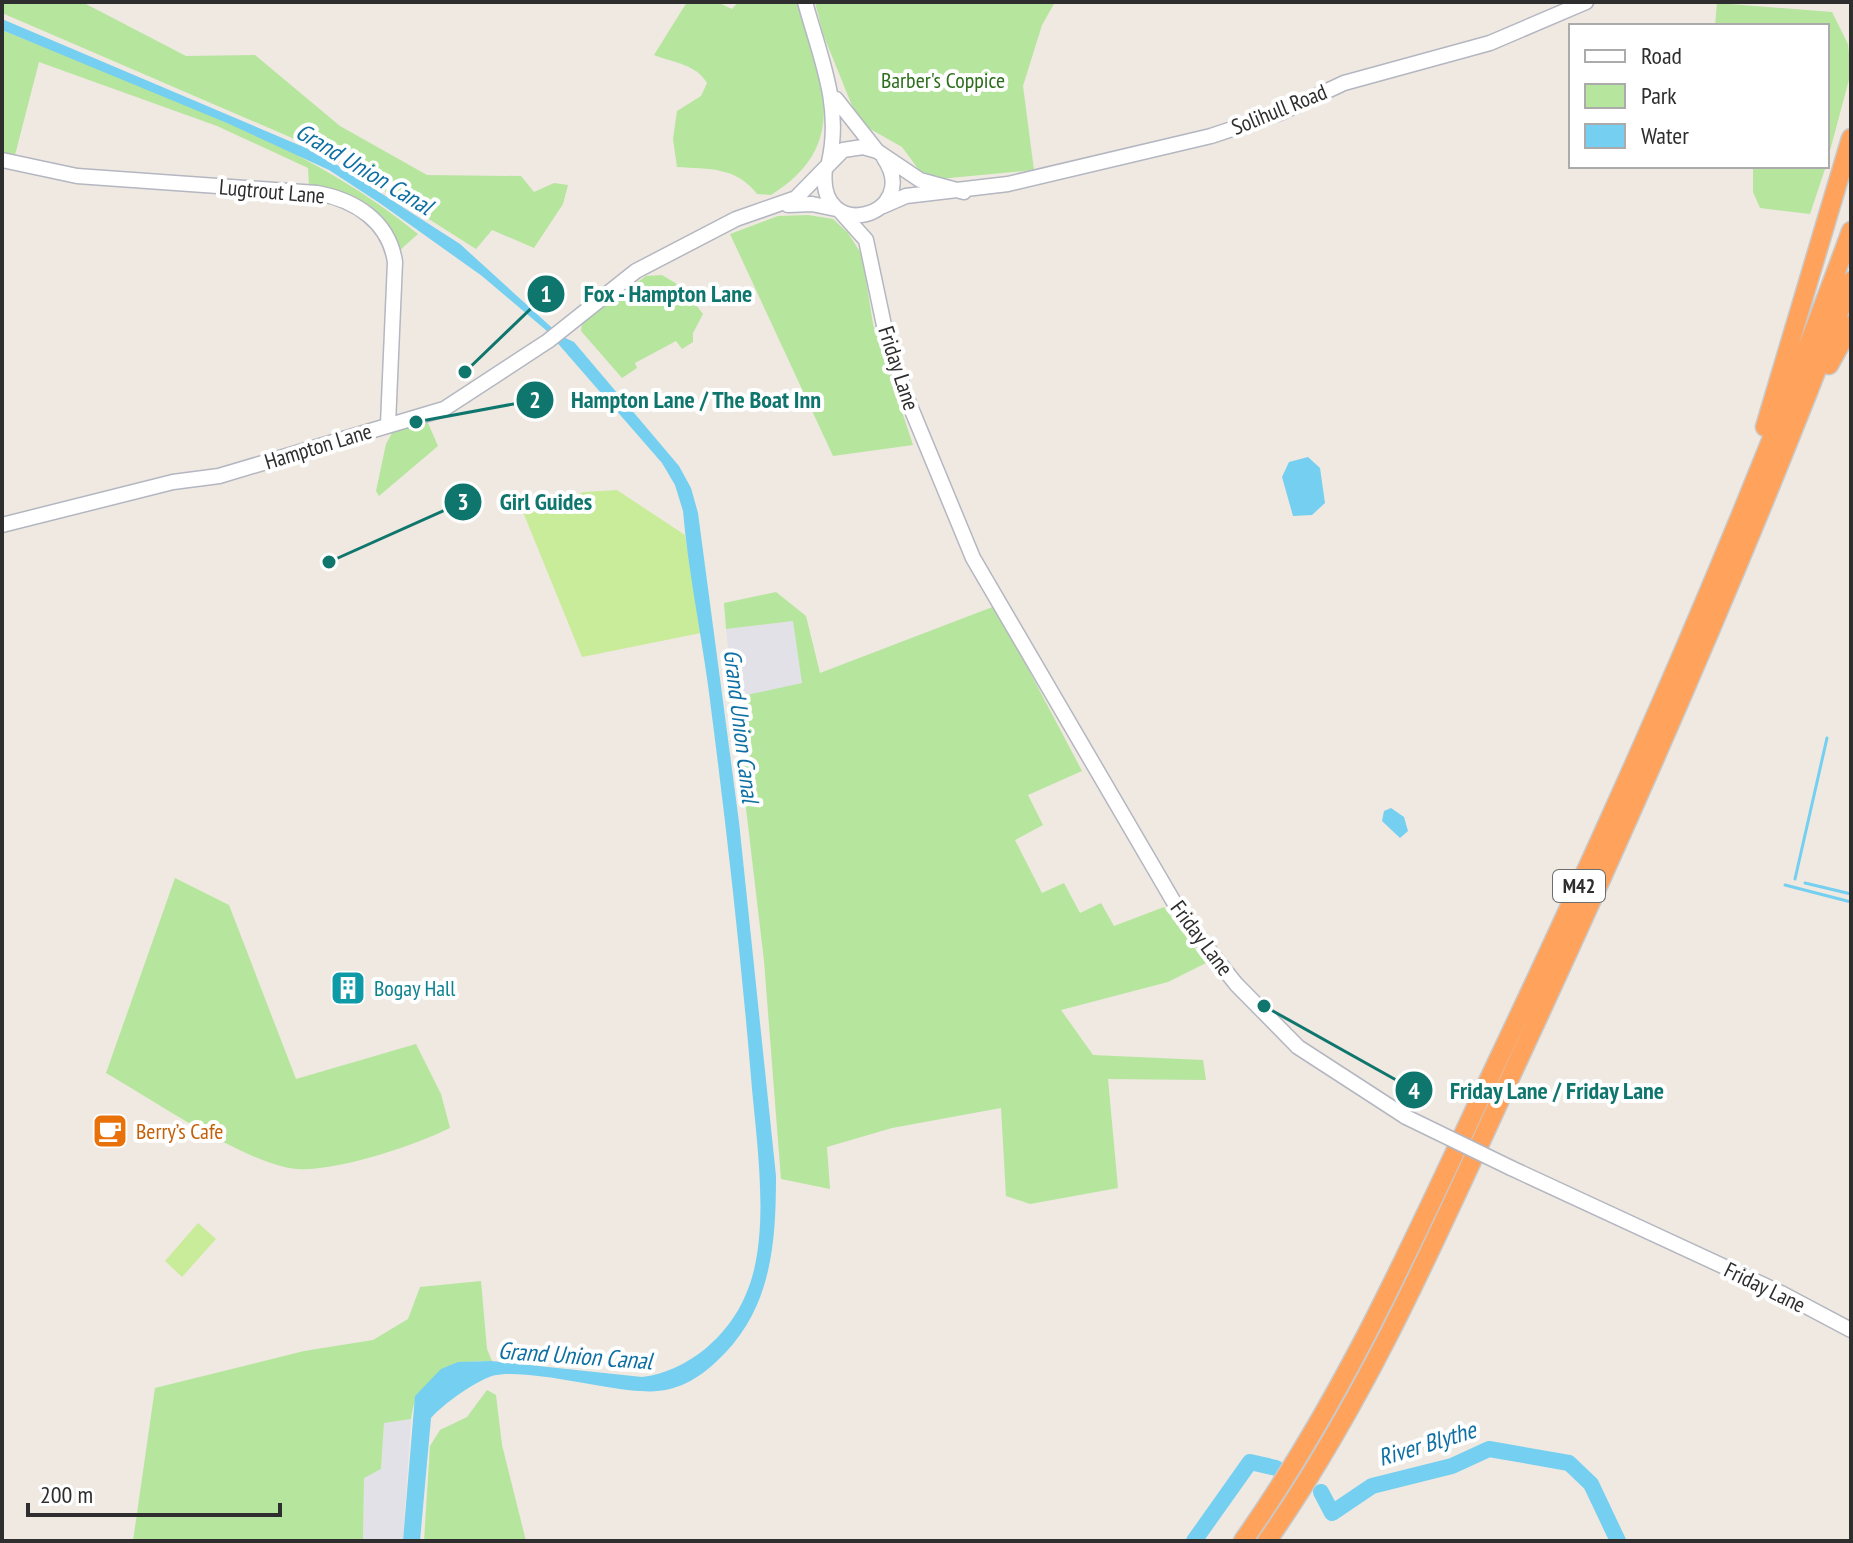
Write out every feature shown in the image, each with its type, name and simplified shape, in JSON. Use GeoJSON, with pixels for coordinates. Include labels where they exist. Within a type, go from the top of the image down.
{"type":"FeatureCollection","features":[{"type":"Feature","properties":{"kind":"highway","name":"M42"},"geometry":{"type":"LineString","coordinates":[[1735,530],[1851,138]]}},
{"type":"Feature","properties":{"kind":"highway","name":"M42"},"geometry":{"type":"LineString","coordinates":[[1243,1541],[1295,1464],[1384,1303],[1639,759],[1735,530],[1851,231]]}},
{"type":"Feature","properties":{"kind":"highway","name":"M42"},"geometry":{"type":"LineString","coordinates":[[1267,1541],[1365,1377],[1446,1216],[1657,760],[1796,424],[1851,281]]}},
{"type":"Feature","properties":{"kind":"highway","name":"M42"},"geometry":{"type":"LineString","coordinates":[[1796,424],[1851,325]]}},
{"type":"Feature","properties":{"kind":"main road"},"geometry":{"type":"LineString","coordinates":[[805,2],[831,92],[835,131],[827,165],[826,192],[838,211],[862,215],[882,208],[893,183],[880,154],[850,148],[827,165]]}},
{"type":"Feature","properties":{"kind":"main road","name":"Solihull Road"},"geometry":{"type":"LineString","coordinates":[[882,208],[906,196],[964,192],[1008,184],[1245,126],[1344,83],[1477,48],[1586,2]]}},
{"type":"Feature","properties":{"kind":"main road","name":"Solihull Road"},"geometry":{"type":"LineString","coordinates":[[831,92],[847,117],[880,154],[920,180],[964,192]]}},
{"type":"Feature","properties":{"kind":"main road","name":"Lugtrout Lane"},"geometry":{"type":"LineString","coordinates":[[2,160],[77,176],[317,193],[345,201],[371,217],[388,236],[395,262],[388,424]]}},
{"type":"Feature","properties":{"kind":"main road","name":"Hampton Lane"},"geometry":{"type":"LineString","coordinates":[[2,525],[173,482],[219,476],[444,409],[548,341],[616,285],[666,254],[736,219],[802,195],[827,165]]}},
{"type":"Feature","properties":{"kind":"main road","name":"Hampton Lane"},"geometry":{"type":"LineString","coordinates":[[772,208],[803,204],[838,211]]}},
{"type":"Feature","properties":{"kind":"main road","name":"Friday Lane"},"geometry":{"type":"LineString","coordinates":[[870,252],[871,232],[882,208]]}},
{"type":"Feature","properties":{"kind":"main road","name":"Friday Lane"},"geometry":{"type":"LineString","coordinates":[[838,211],[861,232],[870,252],[885,330],[906,396],[973,558],[1182,916],[1268,1019],[1298,1047],[1406,1117],[1781,1293],[1851,1330]]}},
{"type":"Feature","properties":{"kind":"shaded area"},"geometry":{"type":"Polygon","coordinates":[[[793,621],[803,684],[733,698],[726,629],[793,621]]]}},
{"type":"Feature","properties":{"kind":"shaded area"},"geometry":{"type":"Polygon","coordinates":[[[411,1419],[403,1541],[363,1541],[364,1477],[381,1469],[384,1423],[411,1419]]]}},
{"type":"Feature","properties":{"kind":"green space"},"geometry":{"type":"Polygon","coordinates":[[[2,2],[82,2],[186,56],[255,55],[340,126],[427,175],[521,176],[534,192],[554,183],[568,185],[563,204],[534,248],[492,230],[476,249],[320,150],[2,13],[2,2]]]}},
{"type":"Feature","properties":{"kind":"green space"},"geometry":{"type":"Polygon","coordinates":[[[687,2],[717,2],[732,9],[738,2],[797,2],[821,83],[824,108],[822,131],[813,154],[797,175],[771,195],[757,194],[741,179],[722,171],[677,167],[673,139],[677,111],[701,96],[707,83],[691,68],[654,55],[687,2]]]}},
{"type":"Feature","properties":{"kind":"green space","name":"Barber's Coppice"},"geometry":{"type":"Polygon","coordinates":[[[815,2],[1055,2],[1042,25],[1023,86],[1034,170],[939,179],[919,170],[902,147],[863,125],[855,113],[823,34],[815,2]]]}},
{"type":"Feature","properties":{"kind":"green space"},"geometry":{"type":"Polygon","coordinates":[[[1717,3],[1832,12],[1848,44],[1851,72],[1829,154],[1829,24],[1715,24],[1717,3]]]}},
{"type":"Feature","properties":{"kind":"green space"},"geometry":{"type":"Polygon","coordinates":[[[2,30],[164,94],[271,142],[371,199],[418,234],[399,251],[382,218],[333,191],[309,185],[308,168],[217,126],[39,62],[15,155],[2,152],[2,30]]]}},
{"type":"Feature","properties":{"kind":"green space"},"geometry":{"type":"Polygon","coordinates":[[[1753,168],[1825,168],[1810,214],[1760,208],[1753,192],[1753,168]]]}},
{"type":"Feature","properties":{"kind":"green space"},"geometry":{"type":"Polygon","coordinates":[[[808,215],[833,219],[848,233],[862,255],[873,324],[913,445],[833,456],[730,234],[778,216],[808,215]]]}},
{"type":"Feature","properties":{"kind":"green space"},"geometry":{"type":"Polygon","coordinates":[[[662,275],[682,287],[703,314],[693,333],[693,342],[682,349],[676,341],[635,363],[637,368],[622,378],[581,331],[582,323],[646,276],[662,275]]]}},
{"type":"Feature","properties":{"kind":"green space"},"geometry":{"type":"Polygon","coordinates":[[[428,423],[438,446],[379,496],[376,491],[386,444],[393,431],[428,423]]]}},
{"type":"Feature","properties":{"kind":"green space"},"geometry":{"type":"Polygon","coordinates":[[[617,490],[685,535],[701,633],[582,657],[523,512],[584,492],[617,490]]]}},
{"type":"Feature","properties":{"kind":"green space"},"geometry":{"type":"Polygon","coordinates":[[[776,592],[806,616],[820,673],[995,606],[1082,771],[1028,795],[1043,825],[1015,840],[1042,893],[1064,883],[1080,913],[1101,903],[1114,926],[1164,907],[1206,963],[1168,982],[1061,1010],[1093,1055],[1203,1060],[1206,1080],[1108,1079],[1118,1188],[1030,1204],[1006,1196],[1001,1108],[892,1128],[827,1147],[830,1189],[781,1179],[764,961],[733,698],[802,683],[793,621],[726,629],[724,603],[776,592]]]}},
{"type":"Feature","properties":{"kind":"green space"},"geometry":{"type":"Polygon","coordinates":[[[175,878],[229,905],[296,1079],[416,1044],[441,1094],[450,1128],[375,1156],[332,1166],[297,1169],[277,1165],[228,1144],[106,1073],[175,878]]]}},
{"type":"Feature","properties":{"kind":"green space"},"geometry":{"type":"Polygon","coordinates":[[[198,1223],[216,1239],[182,1277],[165,1261],[198,1223]]]}},
{"type":"Feature","properties":{"kind":"green space"},"geometry":{"type":"Polygon","coordinates":[[[481,1281],[487,1349],[492,1361],[462,1362],[449,1367],[420,1394],[411,1419],[384,1423],[381,1469],[364,1478],[363,1541],[133,1541],[155,1388],[304,1351],[373,1340],[408,1319],[420,1287],[481,1281]]]}},
{"type":"Feature","properties":{"kind":"green space"},"geometry":{"type":"Polygon","coordinates":[[[487,1390],[496,1395],[502,1445],[526,1541],[424,1541],[430,1446],[440,1430],[467,1417],[487,1390]]]}},
{"type":"Feature","properties":{"kind":"water"},"geometry":{"type":"Polygon","coordinates":[[[2,19],[320,154],[460,244],[561,336],[574,342],[679,466],[691,488],[698,513],[739,822],[776,1176],[772,1252],[767,1276],[749,1321],[735,1342],[709,1368],[683,1385],[641,1391],[510,1374],[489,1377],[452,1399],[431,1418],[420,1541],[403,1541],[415,1396],[441,1369],[458,1362],[491,1361],[642,1377],[659,1374],[690,1360],[729,1324],[746,1294],[754,1270],[760,1187],[747,1028],[708,685],[683,511],[675,485],[662,463],[547,331],[482,276],[329,170],[227,123],[2,30],[2,19]]]}},
{"type":"Feature","properties":{"kind":"water"},"geometry":{"type":"Polygon","coordinates":[[[1308,457],[1320,468],[1325,503],[1312,515],[1293,516],[1282,477],[1289,462],[1308,457]]]}},
{"type":"Feature","properties":{"kind":"water"},"geometry":{"type":"Polygon","coordinates":[[[1391,808],[1404,817],[1408,831],[1400,838],[1382,821],[1384,811],[1391,808]]]}},
{"type":"Feature","properties":{"kind":"waterway"},"geometry":{"type":"LineString","coordinates":[[1795,879],[1827,738]]}},
{"type":"Feature","properties":{"kind":"waterway"},"geometry":{"type":"LineString","coordinates":[[1805,883],[1851,894]]}},
{"type":"Feature","properties":{"kind":"waterway"},"geometry":{"type":"LineString","coordinates":[[1785,885],[1851,902]]}},
{"type":"Feature","properties":{"kind":"waterway","name":"River Blythe"},"geometry":{"type":"LineString","coordinates":[[1321,1492],[1332,1513],[1372,1486],[1452,1466],[1489,1449],[1569,1463],[1591,1484],[1618,1541]]}},
{"type":"Feature","properties":{"kind":"waterway","name":"River Blythe"},"geometry":{"type":"LineString","coordinates":[[1194,1541],[1250,1462],[1276,1468]]}},
{"type":"Feature","properties":{"kind":"place","name":"Fox - Hampton Lane"},"geometry":{"type":"Point","coordinates":[465,372]}},
{"type":"Feature","properties":{"kind":"place","name":"Hampton Lane / The Boat Inn"},"geometry":{"type":"Point","coordinates":[416,422]}},
{"type":"Feature","properties":{"kind":"place","name":"Girl Guides"},"geometry":{"type":"Point","coordinates":[329,562]}},
{"type":"Feature","properties":{"kind":"place","name":"Bogay Hall"},"geometry":{"type":"Point","coordinates":[348,988]}},
{"type":"Feature","properties":{"kind":"place","name":"Friday Lane / Friday Lane"},"geometry":{"type":"Point","coordinates":[1264,1006]}},
{"type":"Feature","properties":{"kind":"place","name":"Berry’s Cafe"},"geometry":{"type":"Point","coordinates":[110,1131]}},
{"type":"Feature","properties":{"kind":"water label","name":"Grand Union Canal"},"geometry":{"type":"Point","coordinates":[364,169]}},
{"type":"Feature","properties":{"kind":"water label","name":"Grand Union Canal"},"geometry":{"type":"Point","coordinates":[741,726]}},
{"type":"Feature","properties":{"kind":"water label","name":"Grand Union Canal"},"geometry":{"type":"Point","coordinates":[575,1356]}}]}
